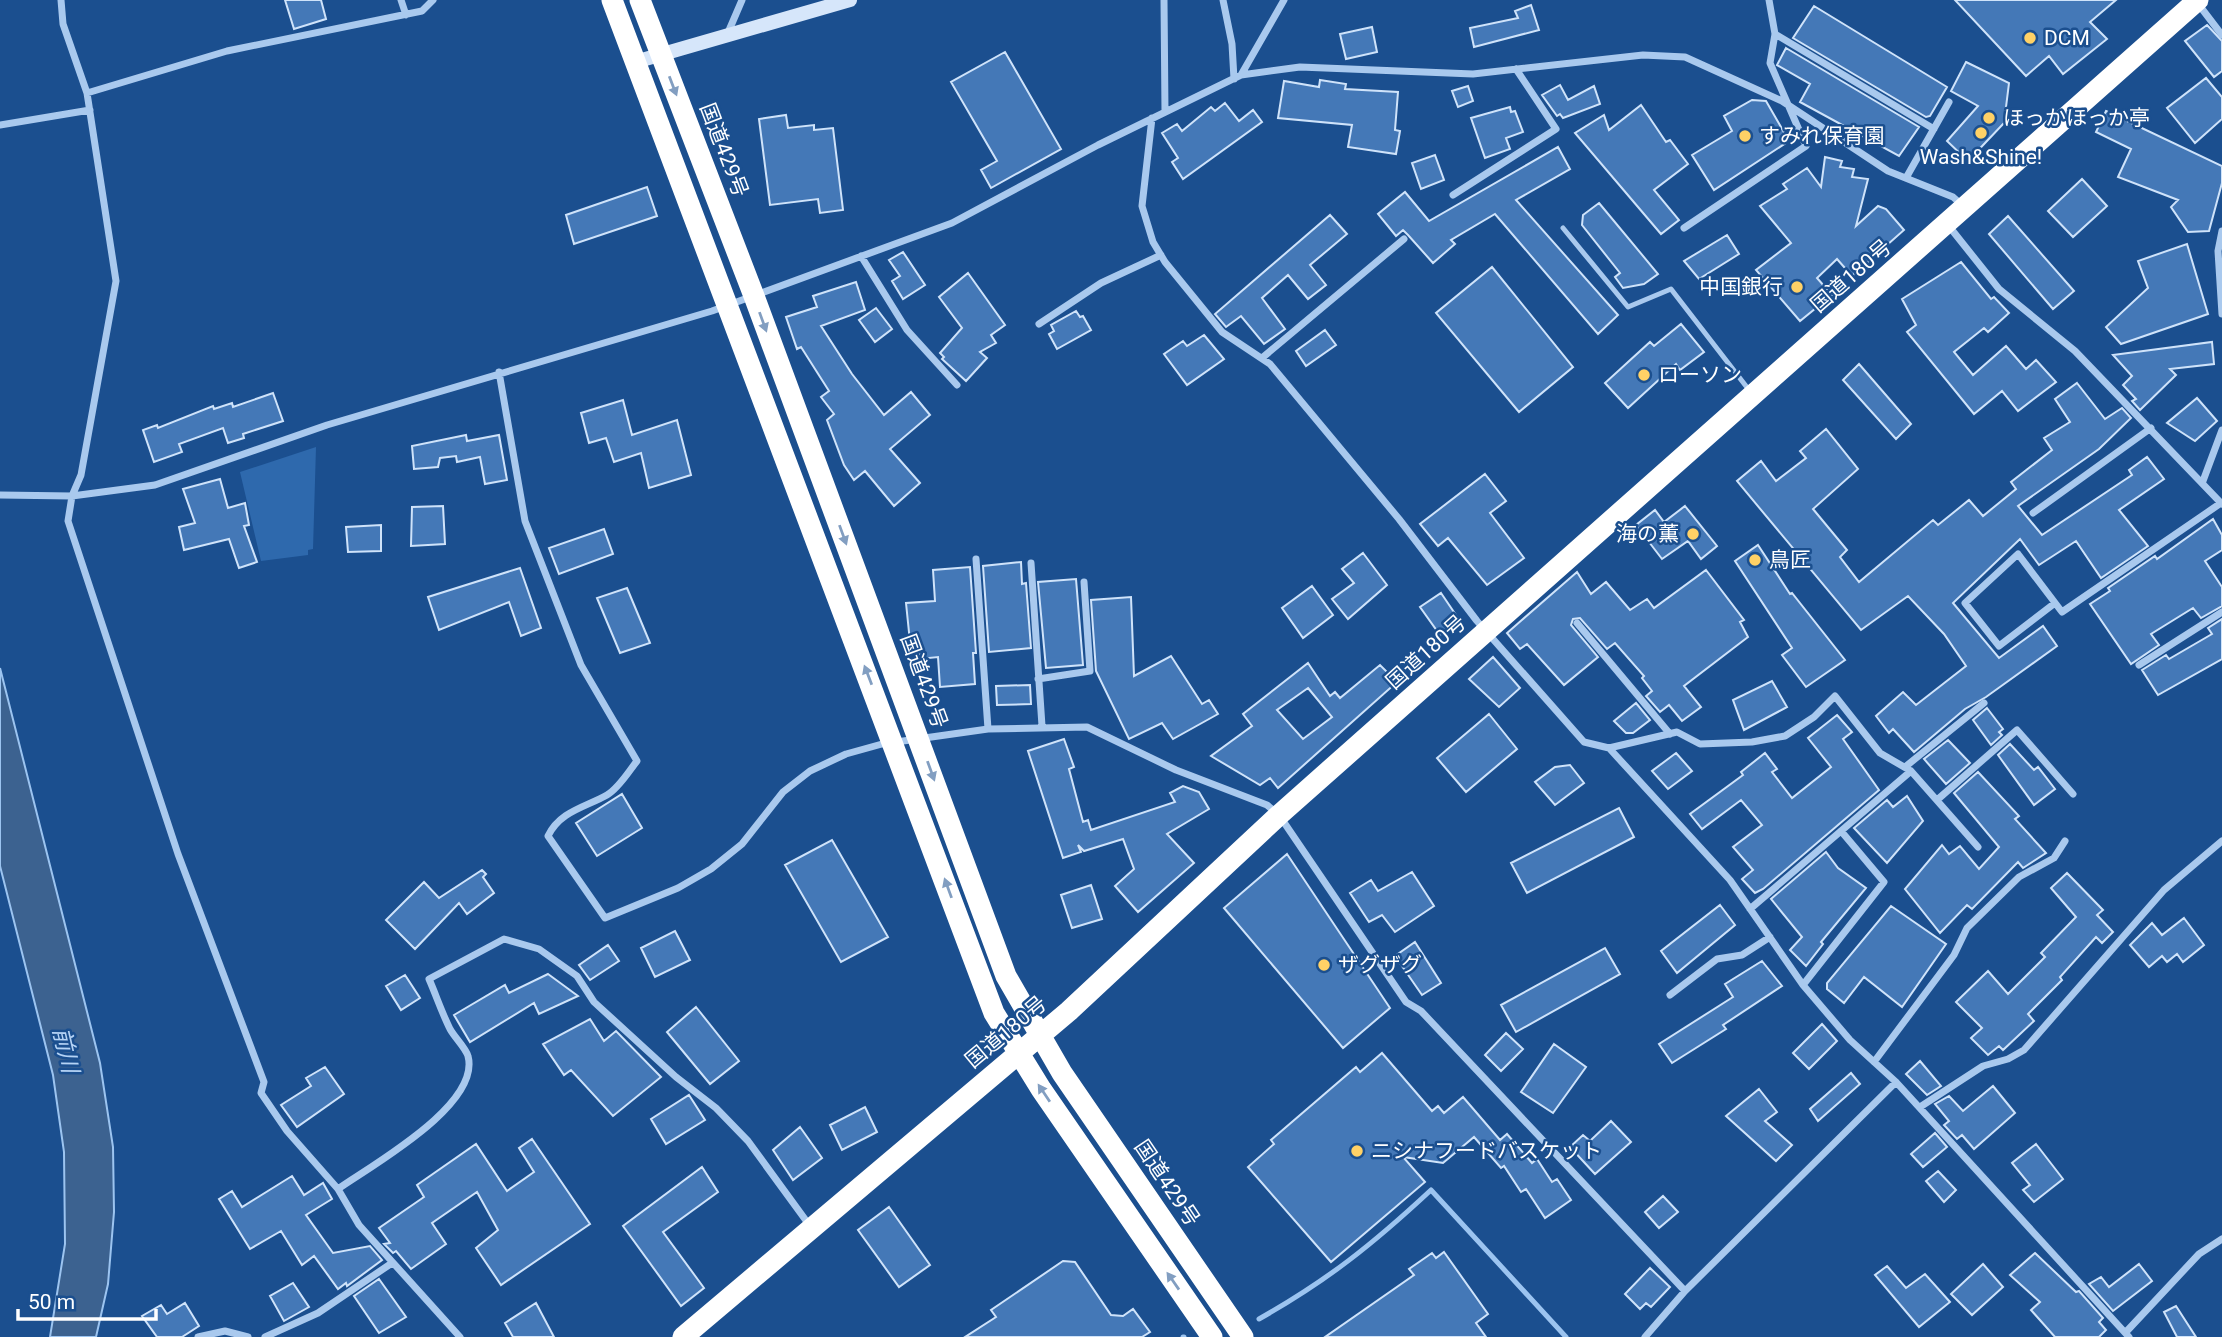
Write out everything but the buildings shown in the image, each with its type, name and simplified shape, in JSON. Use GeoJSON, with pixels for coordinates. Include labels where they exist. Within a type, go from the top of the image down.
{"type":"FeatureCollection","features":[{"type":"Feature","properties":{"kind":"highway"},"geometry":{"type":"LineString","coordinates":[[612,0],[994,1013],[1212,1337]]}},
{"type":"Feature","properties":{"kind":"highway","name":"国道429号"},"geometry":{"type":"LineString","coordinates":[[640,0],[754,296],[1006,976],[1062,1073],[1243,1337]]}},
{"type":"Feature","properties":{"kind":"highway","name":"国道180号"},"geometry":{"type":"LineString","coordinates":[[683,1337],[1040,1035],[1279,815],[1947,225],[2194,2]]}},
{"type":"Feature","properties":{"kind":"street"},"geometry":{"type":"LineString","coordinates":[[61,0],[63,24],[87,93],[116,281],[81,475],[72,496],[68,521],[178,854],[264,1082],[261,1093],[287,1131],[338,1189],[359,1225],[460,1337]]}},
{"type":"Feature","properties":{"kind":"street"},"geometry":{"type":"LineString","coordinates":[[401,0],[406,15]]}},
{"type":"Feature","properties":{"kind":"street"},"geometry":{"type":"LineString","coordinates":[[87,93],[228,51],[422,11],[433,0]]}},
{"type":"Feature","properties":{"kind":"street"},"geometry":{"type":"LineString","coordinates":[[726,36],[742,0]]}},
{"type":"Feature","properties":{"kind":"street"},"geometry":{"type":"LineString","coordinates":[[635,62],[850,0]]}},
{"type":"Feature","properties":{"kind":"street"},"geometry":{"type":"LineString","coordinates":[[1164,0],[1165,112]]}},
{"type":"Feature","properties":{"kind":"street"},"geometry":{"type":"LineString","coordinates":[[1223,0],[1238,77]]}},
{"type":"Feature","properties":{"kind":"street"},"geometry":{"type":"LineString","coordinates":[[1238,77],[1284,0]]}},
{"type":"Feature","properties":{"kind":"street"},"geometry":{"type":"LineString","coordinates":[[1684,228],[1806,146],[1770,63],[1775,34],[1769,0]]}},
{"type":"Feature","properties":{"kind":"street"},"geometry":{"type":"LineString","coordinates":[[2194,2],[2222,34]]}},
{"type":"Feature","properties":{"kind":"street"},"geometry":{"type":"LineString","coordinates":[[1775,34],[1934,129]]}},
{"type":"Feature","properties":{"kind":"street"},"geometry":{"type":"LineString","coordinates":[[0,495],[72,496],[155,485],[327,425],[726,306],[987,206],[1152,118],[1238,77],[1300,66],[1473,74],[1643,55],[1685,57],[1789,105],[1888,170],[1953,197],[1965,208]]}},
{"type":"Feature","properties":{"kind":"street"},"geometry":{"type":"LineString","coordinates":[[1452,195],[1556,130],[1516,69]]}},
{"type":"Feature","properties":{"kind":"street"},"geometry":{"type":"LineString","coordinates":[[1906,178],[1949,102]]}},
{"type":"Feature","properties":{"kind":"street"},"geometry":{"type":"LineString","coordinates":[[0,125],[90,110]]}},
{"type":"Feature","properties":{"kind":"street"},"geometry":{"type":"LineString","coordinates":[[1152,118],[1142,206],[1153,242],[1161,255],[1222,332],[1262,358],[1399,519],[1486,631],[1584,741],[1609,748],[1677,732],[1700,744],[1752,742],[1785,736],[1814,717],[1835,696],[1880,753],[1908,769],[1978,847]]}},
{"type":"Feature","properties":{"kind":"street"},"geometry":{"type":"LineString","coordinates":[[1947,225],[1999,289],[2075,351],[2203,481],[2221,503],[2062,612],[2018,554],[1965,603],[1999,646],[2055,603]]}},
{"type":"Feature","properties":{"kind":"street"},"geometry":{"type":"LineString","coordinates":[[2222,232],[2218,251],[2222,314]]}},
{"type":"Feature","properties":{"kind":"street"},"geometry":{"type":"LineString","coordinates":[[1262,358],[1404,239]]}},
{"type":"Feature","properties":{"kind":"street"},"geometry":{"type":"LineString","coordinates":[[1039,324],[1101,283],[1161,255]]}},
{"type":"Feature","properties":{"kind":"street"},"geometry":{"type":"LineString","coordinates":[[861,256],[907,330],[957,384]]}},
{"type":"Feature","properties":{"kind":"street"},"geometry":{"type":"LineString","coordinates":[[499,372],[525,521],[581,665],[638,761],[609,794],[578,807],[553,825],[548,836],[605,918],[678,888],[711,869],[742,844],[783,792],[810,771],[846,754],[919,738],[988,729],[1087,727],[1176,770],[1267,805],[1279,815],[1406,1002],[1421,1011],[1685,1291]]}},
{"type":"Feature","properties":{"kind":"street"},"geometry":{"type":"LineString","coordinates":[[2033,513],[2151,428]]}},
{"type":"Feature","properties":{"kind":"street"},"geometry":{"type":"LineString","coordinates":[[2203,481],[2222,430]]}},
{"type":"Feature","properties":{"kind":"street"},"geometry":{"type":"LineString","coordinates":[[976,559],[988,729]]}},
{"type":"Feature","properties":{"kind":"street"},"geometry":{"type":"LineString","coordinates":[[1031,563],[1042,726]]}},
{"type":"Feature","properties":{"kind":"street"},"geometry":{"type":"LineString","coordinates":[[1038,679],[1090,671],[1084,582]]}},
{"type":"Feature","properties":{"kind":"street"},"geometry":{"type":"LineString","coordinates":[[2139,665],[2222,612]]}},
{"type":"Feature","properties":{"kind":"street"},"geometry":{"type":"LineString","coordinates":[[1577,623],[1670,734]]}},
{"type":"Feature","properties":{"kind":"street"},"geometry":{"type":"LineString","coordinates":[[1750,909],[1984,703]]}},
{"type":"Feature","properties":{"kind":"street"},"geometry":{"type":"LineString","coordinates":[[1937,800],[2017,730],[2073,794]]}},
{"type":"Feature","properties":{"kind":"street"},"geometry":{"type":"LineString","coordinates":[[1609,748],[1730,880],[1803,985],[1850,1040],[1920,1107],[2127,1335],[2199,1254],[2222,1239]]}},
{"type":"Feature","properties":{"kind":"street"},"geometry":{"type":"LineString","coordinates":[[1803,985],[1884,882],[1841,831]]}},
{"type":"Feature","properties":{"kind":"street"},"geometry":{"type":"LineString","coordinates":[[1874,1062],[1954,955],[1967,928],[2019,877],[2054,858],[2065,841]]}},
{"type":"Feature","properties":{"kind":"street"},"geometry":{"type":"LineString","coordinates":[[1920,1107],[1983,1066],[2008,1059],[2024,1050],[2164,890],[2222,841]]}},
{"type":"Feature","properties":{"kind":"street"},"geometry":{"type":"LineString","coordinates":[[1670,995],[1717,959],[1742,955],[1770,937]]}},
{"type":"Feature","properties":{"kind":"street"},"geometry":{"type":"LineString","coordinates":[[338,1189],[433,1122],[459,1096],[469,1074],[467,1055],[451,1030],[429,979],[505,939],[539,949],[578,976],[594,1002],[676,1077],[716,1108],[748,1141],[811,1228]]}},
{"type":"Feature","properties":{"kind":"street"},"geometry":{"type":"LineString","coordinates":[[1645,1337],[1685,1291],[1896,1082]]}},
{"type":"Feature","properties":{"kind":"street"},"geometry":{"type":"LineString","coordinates":[[265,1337],[318,1313],[392,1262]]}},
{"type":"Feature","properties":{"kind":"street"},"geometry":{"type":"LineString","coordinates":[[198,1337],[225,1331],[248,1337]]}},
{"type":"Feature","properties":{"kind":"lane"},"geometry":{"type":"LineString","coordinates":[[1563,228],[1628,307],[1671,289],[1753,395]]}},
{"type":"Feature","properties":{"kind":"shaded area"},"geometry":{"type":"Polygon","coordinates":[[[316,447],[313,549],[308,550],[308,555],[261,561],[240,472],[316,447]]]}},
{"type":"Feature","properties":{"kind":"water","name":"前川"},"geometry":{"type":"Polygon","coordinates":[[[0,668],[100,1063],[113,1147],[114,1212],[108,1284],[96,1337],[50,1337],[65,1244],[64,1152],[53,1075],[0,866],[0,668]]]}},
{"type":"Feature","properties":{"kind":"waterway"},"geometry":{"type":"LineString","coordinates":[[1259,1319],[1349,1260],[1431,1190],[1566,1337]]}},
{"type":"Feature","properties":{"kind":"place","name":"DCM"},"geometry":{"type":"Point","coordinates":[2030,38]}},
{"type":"Feature","properties":{"kind":"place","name":"ほっかほっか亭"},"geometry":{"type":"Point","coordinates":[1989,118]}},
{"type":"Feature","properties":{"kind":"place","name":"Wash&Shine!"},"geometry":{"type":"Point","coordinates":[1981,133]}},
{"type":"Feature","properties":{"kind":"place","name":"すみれ保育園"},"geometry":{"type":"Point","coordinates":[1745,136]}},
{"type":"Feature","properties":{"kind":"place","name":"中国銀行"},"geometry":{"type":"Point","coordinates":[1797,287]}},
{"type":"Feature","properties":{"kind":"place","name":"ローソン"},"geometry":{"type":"Point","coordinates":[1644,375]}},
{"type":"Feature","properties":{"kind":"place","name":"海の薫"},"geometry":{"type":"Point","coordinates":[1693,534]}},
{"type":"Feature","properties":{"kind":"place","name":"鳥匠"},"geometry":{"type":"Point","coordinates":[1755,560]}},
{"type":"Feature","properties":{"kind":"place","name":"ザグザグ"},"geometry":{"type":"Point","coordinates":[1324,965]}},
{"type":"Feature","properties":{"kind":"place","name":"ニシナフードバスケット"},"geometry":{"type":"Point","coordinates":[1357,1151]}}]}
